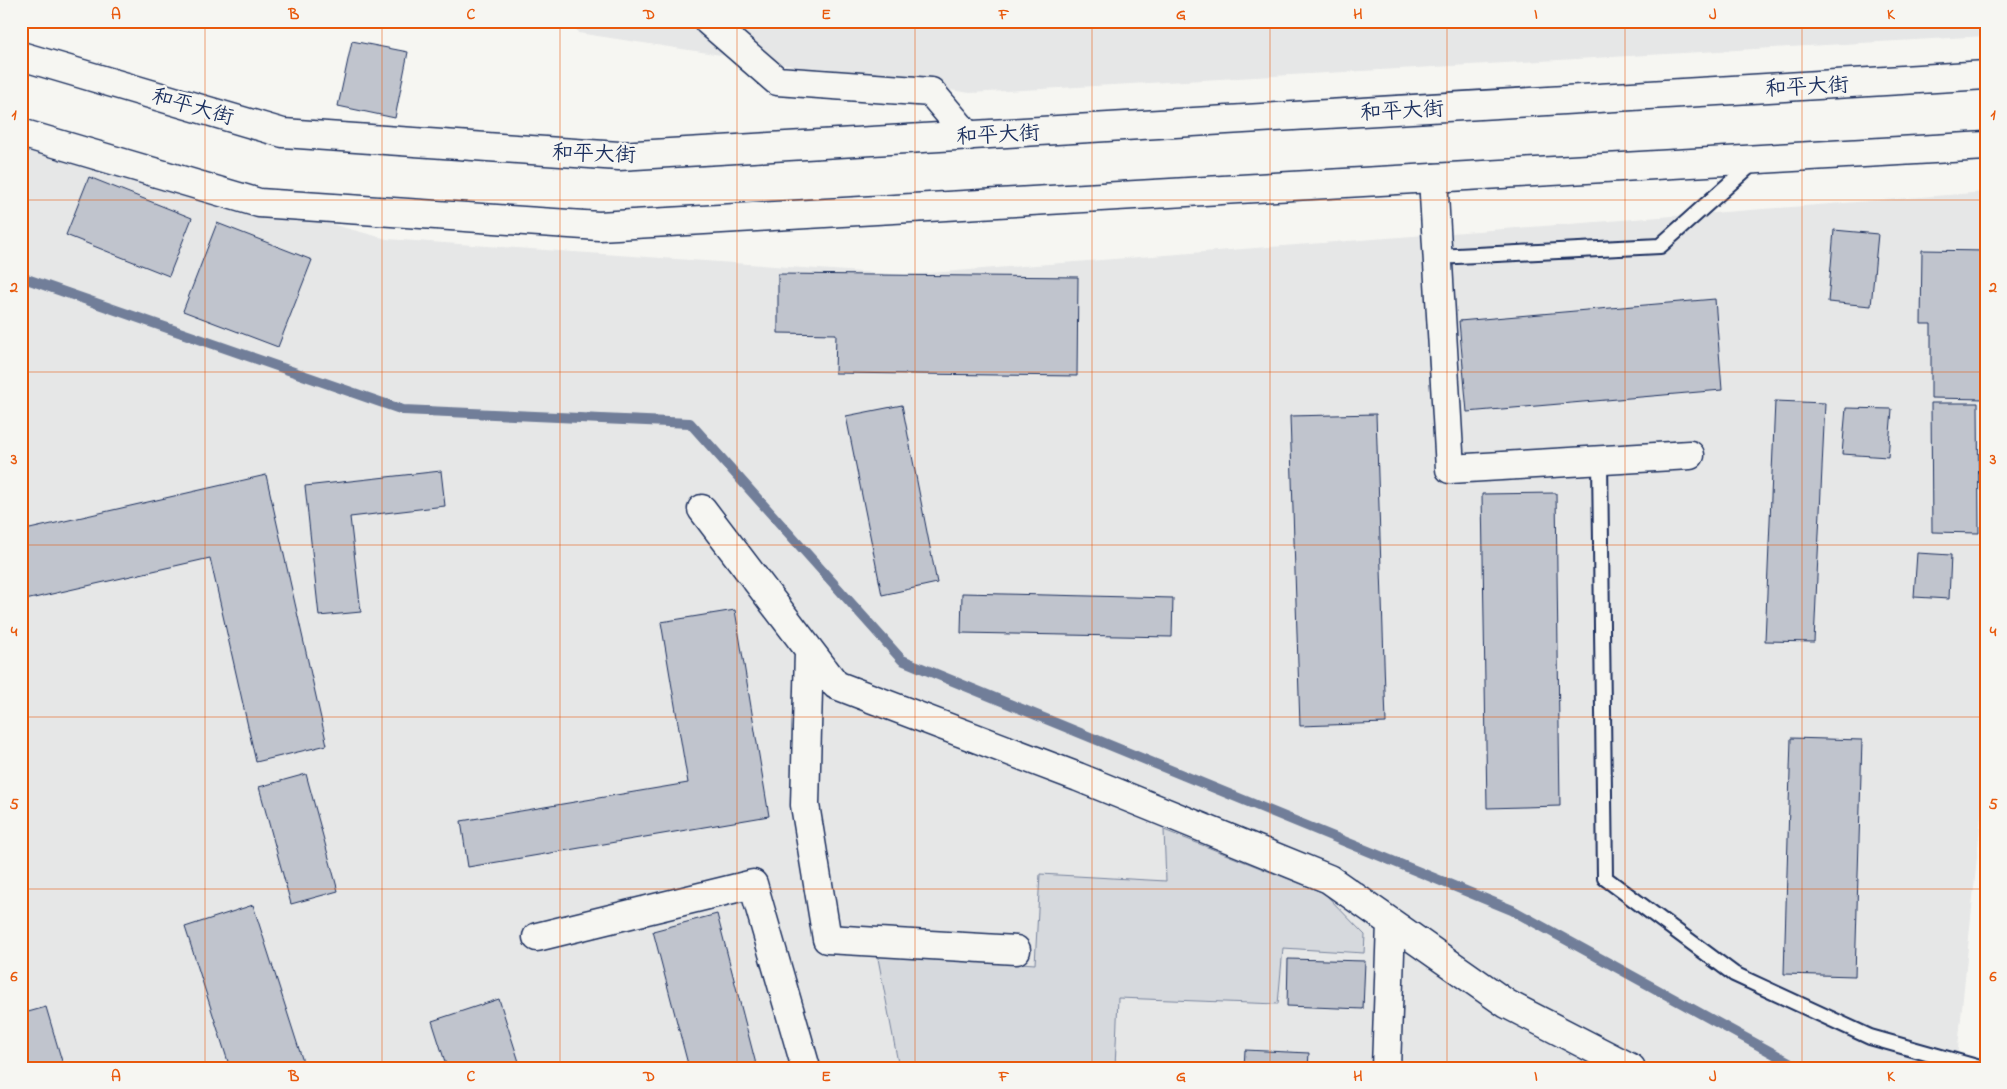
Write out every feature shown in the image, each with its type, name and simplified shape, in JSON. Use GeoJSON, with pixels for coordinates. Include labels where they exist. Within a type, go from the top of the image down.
{"type":"FeatureCollection","features":[{"type":"Feature","properties":{"kind":"main road"},"geometry":{"type":"LineString","coordinates":[[708,21],[777,82],[931,92],[968,136]]}},
{"type":"Feature","properties":{"kind":"main road","name":"和平大街"},"geometry":{"type":"LineString","coordinates":[[21,56],[282,132],[619,156],[1986,75]]}},
{"type":"Feature","properties":{"kind":"main road"},"geometry":{"type":"LineString","coordinates":[[21,133],[259,203],[599,226],[1986,146]]}},
{"type":"Feature","properties":{"kind":"main road"},"geometry":{"type":"LineString","coordinates":[[1433,178],[1450,469],[1690,455]]}},
{"type":"Feature","properties":{"kind":"main road"},"geometry":{"type":"LineString","coordinates":[[702,510],[836,685],[1078,777],[1329,879],[1507,1004],[1631,1068]]}},
{"type":"Feature","properties":{"kind":"main road"},"geometry":{"type":"LineString","coordinates":[[809,651],[805,805],[827,939],[1016,950]]}},
{"type":"Feature","properties":{"kind":"main road"},"geometry":{"type":"LineString","coordinates":[[537,937],[753,884],[806,1068]]}},
{"type":"Feature","properties":{"kind":"main road"},"geometry":{"type":"LineString","coordinates":[[1386,1068],[1391,923]]}},
{"type":"Feature","properties":{"kind":"lane"},"geometry":{"type":"LineString","coordinates":[[1438,257],[1660,246],[1758,159]]}},
{"type":"Feature","properties":{"kind":"lane"},"geometry":{"type":"LineString","coordinates":[[1600,460],[1605,878],[1734,974],[1870,1037],[1980,1068]]}},
{"type":"Feature","properties":{"kind":"shaded area"},"geometry":{"type":"Polygon","coordinates":[[[573,21],[1982,21],[1986,25],[1986,36],[970,93],[578,33],[573,21]]]}},
{"type":"Feature","properties":{"kind":"shaded area"},"geometry":{"type":"Polygon","coordinates":[[[21,141],[387,239],[905,275],[1986,192],[1986,767],[1956,1068],[21,1068],[21,141]]]}},
{"type":"Feature","properties":{"kind":"shaded area"},"geometry":{"type":"Polygon","coordinates":[[[1164,830],[1324,893],[1365,935],[1364,953],[1283,948],[1278,1004],[1118,998],[1115,1068],[899,1068],[877,953],[1035,964],[1040,874],[1166,881],[1164,830]]]}},
{"type":"Feature","properties":{"kind":"building"},"geometry":{"type":"Polygon","coordinates":[[[352,41],[408,52],[395,118],[338,106],[352,41]]]}},
{"type":"Feature","properties":{"kind":"building"},"geometry":{"type":"Polygon","coordinates":[[[89,177],[192,218],[169,276],[66,235],[89,177]]]}},
{"type":"Feature","properties":{"kind":"building"},"geometry":{"type":"Polygon","coordinates":[[[217,223],[312,260],[278,347],[183,311],[217,223]]]}},
{"type":"Feature","properties":{"kind":"building"},"geometry":{"type":"Polygon","coordinates":[[[1834,230],[1878,234],[1871,306],[1828,302],[1834,230]]]}},
{"type":"Feature","properties":{"kind":"building"},"geometry":{"type":"Polygon","coordinates":[[[1922,250],[1986,251],[1986,399],[1931,398],[1931,324],[1921,324],[1922,250]]]}},
{"type":"Feature","properties":{"kind":"building"},"geometry":{"type":"Polygon","coordinates":[[[778,274],[1078,277],[1077,376],[835,373],[836,334],[778,333],[778,274]]]}},
{"type":"Feature","properties":{"kind":"building"},"geometry":{"type":"Polygon","coordinates":[[[1715,299],[1722,390],[1467,412],[1459,321],[1715,299]]]}},
{"type":"Feature","properties":{"kind":"building"},"geometry":{"type":"Polygon","coordinates":[[[1775,401],[1825,403],[1814,642],[1765,641],[1775,401]]]}},
{"type":"Feature","properties":{"kind":"building"},"geometry":{"type":"Polygon","coordinates":[[[1931,403],[1978,403],[1979,533],[1932,532],[1931,403]]]}},
{"type":"Feature","properties":{"kind":"building"},"geometry":{"type":"Polygon","coordinates":[[[902,405],[937,583],[882,595],[846,416],[902,405]]]}},
{"type":"Feature","properties":{"kind":"building"},"geometry":{"type":"Polygon","coordinates":[[[1846,408],[1892,409],[1888,457],[1842,454],[1846,408]]]}},
{"type":"Feature","properties":{"kind":"building"},"geometry":{"type":"Polygon","coordinates":[[[1376,414],[1386,723],[1300,726],[1290,416],[1376,414]]]}},
{"type":"Feature","properties":{"kind":"building"},"geometry":{"type":"Polygon","coordinates":[[[441,471],[445,506],[350,517],[361,612],[319,616],[305,486],[441,471]]]}},
{"type":"Feature","properties":{"kind":"building"},"geometry":{"type":"Polygon","coordinates":[[[266,475],[327,745],[256,762],[210,558],[21,601],[21,531],[266,475]]]}},
{"type":"Feature","properties":{"kind":"building"},"geometry":{"type":"Polygon","coordinates":[[[1556,493],[1560,806],[1487,808],[1482,494],[1556,493]]]}},
{"type":"Feature","properties":{"kind":"building"},"geometry":{"type":"Polygon","coordinates":[[[1917,553],[1951,555],[1949,599],[1914,597],[1917,553]]]}},
{"type":"Feature","properties":{"kind":"building"},"geometry":{"type":"Polygon","coordinates":[[[962,593],[1173,598],[1172,637],[961,633],[962,593]]]}},
{"type":"Feature","properties":{"kind":"building"},"geometry":{"type":"Polygon","coordinates":[[[735,610],[769,816],[468,867],[461,821],[688,783],[661,622],[735,610]]]}},
{"type":"Feature","properties":{"kind":"building"},"geometry":{"type":"Polygon","coordinates":[[[1791,738],[1862,740],[1855,976],[1784,974],[1791,738]]]}},
{"type":"Feature","properties":{"kind":"building"},"geometry":{"type":"Polygon","coordinates":[[[306,774],[338,891],[291,904],[259,787],[306,774]]]}},
{"type":"Feature","properties":{"kind":"building"},"geometry":{"type":"Polygon","coordinates":[[[253,905],[305,1068],[230,1068],[185,927],[253,905]]]}},
{"type":"Feature","properties":{"kind":"building"},"geometry":{"type":"Polygon","coordinates":[[[717,914],[757,1068],[689,1068],[653,931],[717,914]]]}},
{"type":"Feature","properties":{"kind":"building"},"geometry":{"type":"Polygon","coordinates":[[[1288,959],[1365,961],[1363,1009],[1287,1006],[1288,959]]]}},
{"type":"Feature","properties":{"kind":"building"},"geometry":{"type":"Polygon","coordinates":[[[499,999],[521,1068],[447,1068],[432,1021],[499,999]]]}},
{"type":"Feature","properties":{"kind":"building"},"geometry":{"type":"Polygon","coordinates":[[[46,1007],[64,1068],[21,1068],[21,1014],[46,1007]]]}},
{"type":"Feature","properties":{"kind":"building"},"geometry":{"type":"Polygon","coordinates":[[[1245,1050],[1309,1053],[1308,1068],[1244,1068],[1245,1050]]]}},
{"type":"Feature","properties":{"kind":"waterway"},"geometry":{"type":"LineString","coordinates":[[21,277],[403,410],[690,423],[902,660],[1512,910],[1800,1068]]}}]}
